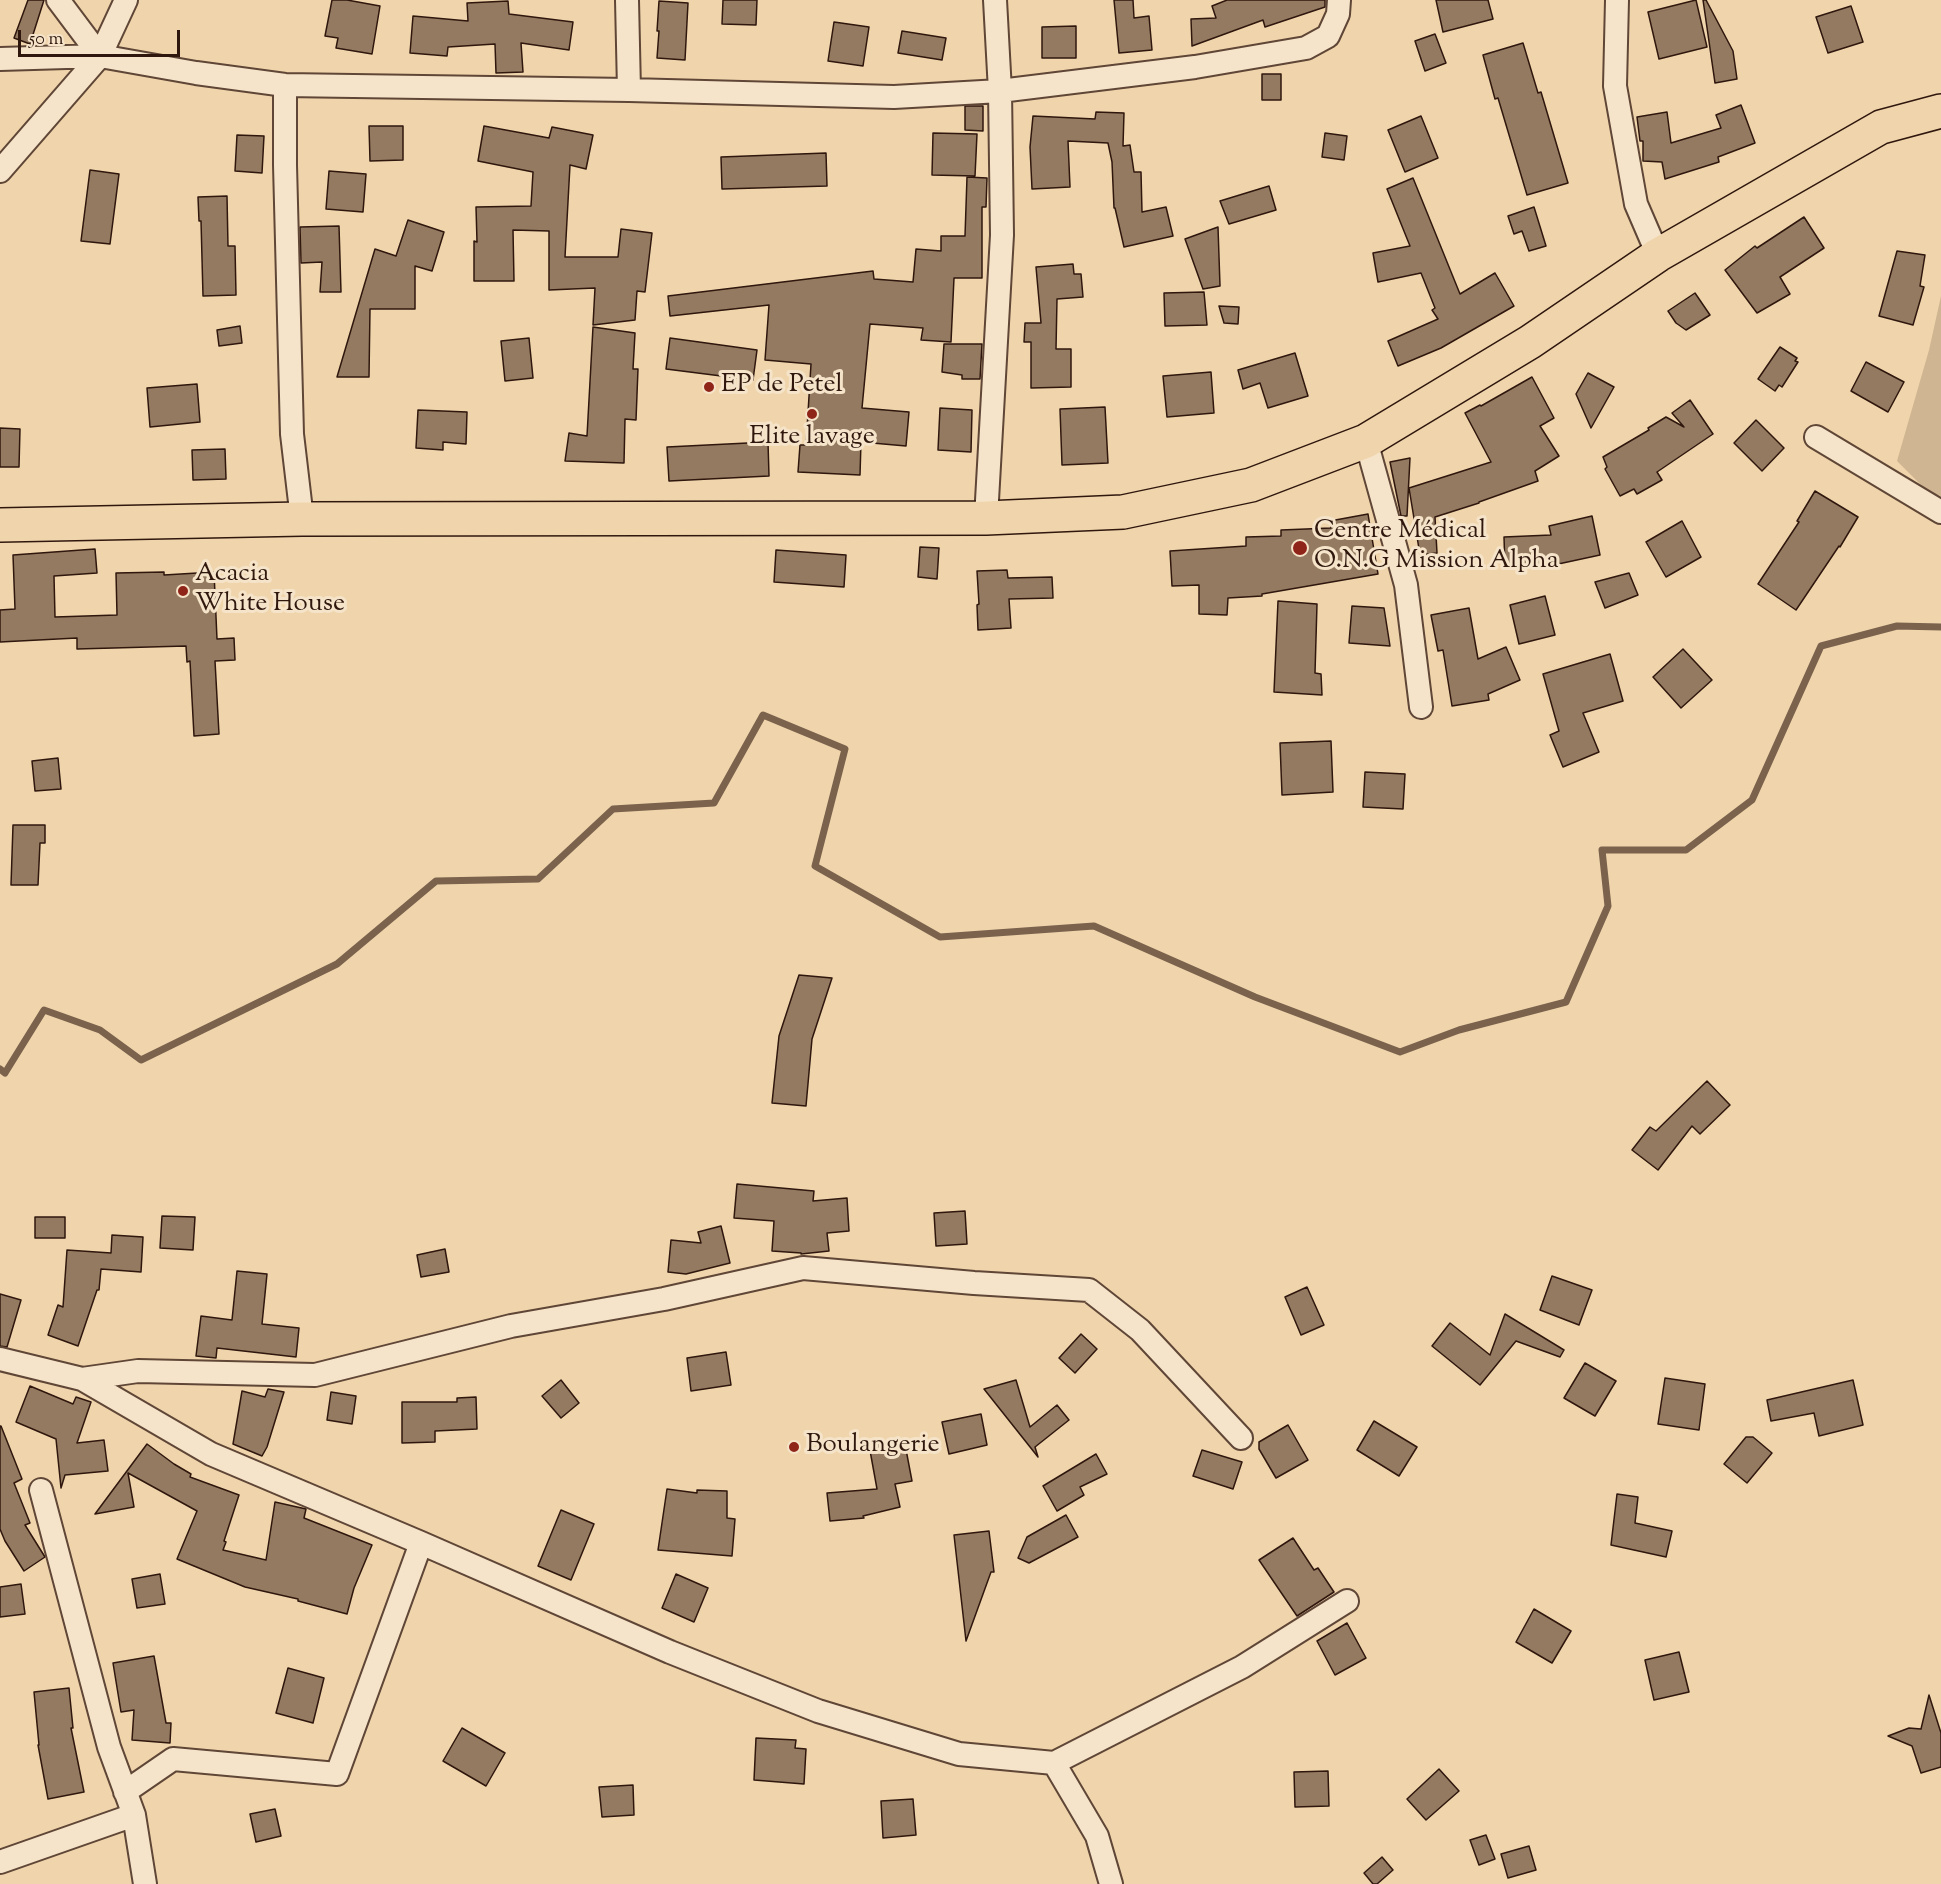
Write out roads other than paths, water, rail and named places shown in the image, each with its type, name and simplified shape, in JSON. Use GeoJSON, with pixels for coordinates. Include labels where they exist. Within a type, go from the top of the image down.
{"type":"FeatureCollection","features":[{"type":"Feature","properties":{"kind":"highway"},"geometry":{"type":"LineString","coordinates":[[0,525],[302,519],[986,518],[1123,513],[1251,485],[1366,441],[1530,342],[1658,255],[1881,127],[1941,111]]}},
{"type":"Feature","properties":{"kind":"street"},"geometry":{"type":"LineString","coordinates":[[58,0],[100,56]]}},
{"type":"Feature","properties":{"kind":"street"},"geometry":{"type":"LineString","coordinates":[[0,171],[100,56],[126,0]]}},
{"type":"Feature","properties":{"kind":"street"},"geometry":{"type":"LineString","coordinates":[[627,0],[629,90]]}},
{"type":"Feature","properties":{"kind":"street"},"geometry":{"type":"LineString","coordinates":[[986,518],[1002,235],[1000,92],[994,0]]}},
{"type":"Feature","properties":{"kind":"street"},"geometry":{"type":"LineString","coordinates":[[0,59],[100,56],[196,73],[285,85],[894,97],[1000,92],[1196,67],[1306,48],[1328,36],[1338,14],[1339,0]]}},
{"type":"Feature","properties":{"kind":"street"},"geometry":{"type":"LineString","coordinates":[[1617,0],[1615,86],[1636,204],[1658,255]]}},
{"type":"Feature","properties":{"kind":"street"},"geometry":{"type":"LineString","coordinates":[[285,85],[292,434],[302,519]]}},
{"type":"Feature","properties":{"kind":"street"},"geometry":{"type":"LineString","coordinates":[[1816,437],[1941,512]]}},
{"type":"Feature","properties":{"kind":"street"},"geometry":{"type":"LineString","coordinates":[[1366,441],[1406,585],[1421,707]]}},
{"type":"Feature","properties":{"kind":"street"},"geometry":{"type":"LineString","coordinates":[[82,1379],[138,1371],[315,1375],[510,1326],[664,1299],[803,1269],[1089,1290],[1140,1330],[1241,1438]]}},
{"type":"Feature","properties":{"kind":"street"},"geometry":{"type":"LineString","coordinates":[[0,1359],[82,1379],[211,1454],[670,1652],[818,1711],[959,1754],[1054,1763],[1242,1667],[1347,1601]]}},
{"type":"Feature","properties":{"kind":"street"},"geometry":{"type":"LineString","coordinates":[[41,1490],[109,1747],[134,1815],[145,1884]]}},
{"type":"Feature","properties":{"kind":"street"},"geometry":{"type":"LineString","coordinates":[[125,1792],[174,1760],[337,1774],[421,1543]]}},
{"type":"Feature","properties":{"kind":"street"},"geometry":{"type":"LineString","coordinates":[[1054,1763],[1097,1836],[1111,1884]]}},
{"type":"Feature","properties":{"kind":"street"},"geometry":{"type":"LineString","coordinates":[[0,1862],[134,1815]]}},
{"type":"Feature","properties":{"kind":"waterway"},"geometry":{"type":"LineString","coordinates":[[0,1069],[5,1073],[44,1010],[100,1030],[141,1060],[337,964],[436,881],[538,879],[613,809],[714,803],[763,715],[845,749],[815,866],[940,937],[1094,926],[1255,997],[1400,1052],[1459,1030],[1566,1002],[1608,906],[1602,850],[1686,850],[1752,800],[1821,646],[1897,626],[1941,627]]}},
{"type":"Feature","properties":{"kind":"place","name":"EP de Petel"},"geometry":{"type":"Point","coordinates":[709,387]}},
{"type":"Feature","properties":{"kind":"place","name":"Elite lavage"},"geometry":{"type":"Point","coordinates":[812,414]}},
{"type":"Feature","properties":{"kind":"place","name":"Centre Médical O.N.G Mission Alpha"},"geometry":{"type":"Point","coordinates":[1300,548]}},
{"type":"Feature","properties":{"kind":"place","name":"Acacia White House"},"geometry":{"type":"Point","coordinates":[183,591]}},
{"type":"Feature","properties":{"kind":"place","name":"Boulangerie"},"geometry":{"type":"Point","coordinates":[794,1447]}}]}
